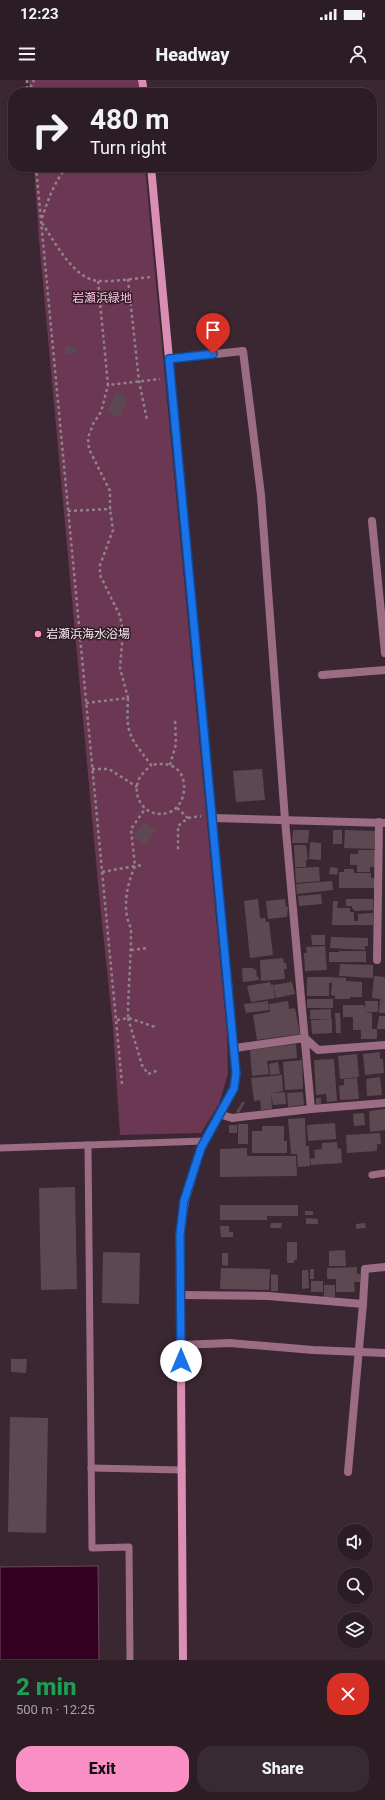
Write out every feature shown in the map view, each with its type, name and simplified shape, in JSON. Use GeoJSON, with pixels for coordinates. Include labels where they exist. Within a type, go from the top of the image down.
{"type":"FeatureCollection","features":[{"type":"Feature","properties":{"kind":"street"},"geometry":{"type":"LineString","coordinates":[[151,172],[235,1048],[236,1073],[234,1088],[204,1142],[192,1172],[184,1201],[180,1235],[183,1660]]}},
{"type":"Feature","properties":{"kind":"street"},"geometry":{"type":"LineString","coordinates":[[169,359],[243,351],[261,495],[285,820],[306,1038],[311,1109]]}},
{"type":"Feature","properties":{"kind":"street"},"geometry":{"type":"LineString","coordinates":[[372,521],[385,653]]}},
{"type":"Feature","properties":{"kind":"street"},"geometry":{"type":"LineString","coordinates":[[322,675],[385,670]]}},
{"type":"Feature","properties":{"kind":"street"},"geometry":{"type":"LineString","coordinates":[[212,818],[382,822],[377,960]]}},
{"type":"Feature","properties":{"kind":"street"},"geometry":{"type":"LineString","coordinates":[[235,1048],[306,1038]]}},
{"type":"Feature","properties":{"kind":"street"},"geometry":{"type":"LineString","coordinates":[[306,1038],[318,1050],[385,1045]]}},
{"type":"Feature","properties":{"kind":"street"},"geometry":{"type":"LineString","coordinates":[[219,1114],[232,1118],[311,1109],[385,1103]]}},
{"type":"Feature","properties":{"kind":"street"},"geometry":{"type":"LineString","coordinates":[[348,1472],[365,1269],[385,1267]]}},
{"type":"Feature","properties":{"kind":"street"},"geometry":{"type":"LineString","coordinates":[[180,1294],[268,1296],[363,1304]]}},
{"type":"Feature","properties":{"kind":"street"},"geometry":{"type":"LineString","coordinates":[[181,1345],[230,1343],[313,1350],[385,1353]]}},
{"type":"Feature","properties":{"kind":"lane"},"geometry":{"type":"LineString","coordinates":[[0,1148],[204,1142]]}},
{"type":"Feature","properties":{"kind":"lane"},"geometry":{"type":"LineString","coordinates":[[88,1145],[92,1548],[129,1547],[130,1660]]}},
{"type":"Feature","properties":{"kind":"lane"},"geometry":{"type":"LineString","coordinates":[[372,1175],[385,1173]]}},
{"type":"Feature","properties":{"kind":"lane"},"geometry":{"type":"LineString","coordinates":[[91,1468],[182,1470]]}},
{"type":"Feature","properties":{"kind":"path"},"geometry":{"type":"LineString","coordinates":[[36,172],[122,1084]]}},
{"type":"Feature","properties":{"kind":"path"},"geometry":{"type":"LineString","coordinates":[[41,221],[48,199],[62,172]]}},
{"type":"Feature","properties":{"kind":"path"},"geometry":{"type":"LineString","coordinates":[[41,221],[61,252],[80,274],[98,281],[161,276]]}},
{"type":"Feature","properties":{"kind":"path"},"geometry":{"type":"LineString","coordinates":[[128,278],[139,381],[147,420]]}},
{"type":"Feature","properties":{"kind":"path"},"geometry":{"type":"LineString","coordinates":[[98,281],[108,385],[101,412],[93,424],[88,438],[89,449],[110,491],[110,509],[113,530],[100,566],[100,574],[120,616],[123,632],[120,668],[128,698],[127,723],[129,735],[151,765]]}},
{"type":"Feature","properties":{"kind":"path"},"geometry":{"type":"LineString","coordinates":[[108,385],[171,377]]}},
{"type":"Feature","properties":{"kind":"path"},"geometry":{"type":"LineString","coordinates":[[68,510],[110,509]]}},
{"type":"Feature","properties":{"kind":"path"},"geometry":{"type":"LineString","coordinates":[[80,637],[123,632]]}},
{"type":"Feature","properties":{"kind":"path"},"geometry":{"type":"LineString","coordinates":[[86,703],[128,698]]}},
{"type":"Feature","properties":{"kind":"path"},"geometry":{"type":"LineString","coordinates":[[170,766],[176,744],[175,719]]}},
{"type":"Feature","properties":{"kind":"path"},"geometry":{"type":"LineString","coordinates":[[163,764],[170,766],[174,767],[181,774],[185,788],[182,800],[177,808],[161,814],[149,812],[141,806],[137,795],[140,776],[151,765],[163,764]]}},
{"type":"Feature","properties":{"kind":"path"},"geometry":{"type":"LineString","coordinates":[[92,769],[109,769],[138,788]]}},
{"type":"Feature","properties":{"kind":"path"},"geometry":{"type":"LineString","coordinates":[[177,808],[188,818],[178,826],[178,852]]}},
{"type":"Feature","properties":{"kind":"path"},"geometry":{"type":"LineString","coordinates":[[145,809],[131,830],[135,866],[127,887],[126,906],[127,919],[131,929],[128,982],[128,1018],[142,1065],[148,1074],[159,1070]]}},
{"type":"Feature","properties":{"kind":"path"},"geometry":{"type":"LineString","coordinates":[[102,872],[144,865]]}},
{"type":"Feature","properties":{"kind":"path"},"geometry":{"type":"LineString","coordinates":[[131,950],[148,948]]}},
{"type":"Feature","properties":{"kind":"path"},"geometry":{"type":"LineString","coordinates":[[117,1020],[128,1018],[156,1027]]}},
{"type":"Feature","properties":{"kind":"green space"},"geometry":{"type":"Polygon","coordinates":[[[29,80],[138,80],[139,88],[29,88],[29,80]]]}},
{"type":"Feature","properties":{"kind":"green space","name":"岩瀬浜緑地"},"geometry":{"type":"Polygon","coordinates":[[[34,172],[145,172],[227,1034],[228,1074],[219,1104],[201,1133],[120,1135],[113,1028],[99,894],[39,240],[34,172]]]}},
{"type":"Feature","properties":{"kind":"shaded area"},"geometry":{"type":"Polygon","coordinates":[[[98,1566],[99,1660],[0,1660],[0,1567],[98,1566]]]}},
{"type":"Feature","properties":{"kind":"building"},"geometry":{"type":"Polygon","coordinates":[[[65,346],[75,347],[75,354],[65,354],[65,346]]]}},
{"type":"Feature","properties":{"kind":"building"},"geometry":{"type":"Polygon","coordinates":[[[116,392],[128,398],[120,418],[107,412],[116,392]]]}},
{"type":"Feature","properties":{"kind":"building"},"geometry":{"type":"Polygon","coordinates":[[[262,769],[265,800],[236,802],[233,771],[262,769]]]}},
{"type":"Feature","properties":{"kind":"building"},"geometry":{"type":"Polygon","coordinates":[[[144,822],[156,830],[145,846],[133,837],[144,822]]]}},
{"type":"Feature","properties":{"kind":"building"},"geometry":{"type":"Polygon","coordinates":[[[293,830],[309,830],[308,843],[292,843],[293,830]]]}},
{"type":"Feature","properties":{"kind":"building"},"geometry":{"type":"Polygon","coordinates":[[[333,830],[342,830],[342,844],[333,844],[333,830]]]}},
{"type":"Feature","properties":{"kind":"building"},"geometry":{"type":"Polygon","coordinates":[[[345,830],[375,831],[374,849],[344,848],[345,830]]]}},
{"type":"Feature","properties":{"kind":"building"},"geometry":{"type":"Polygon","coordinates":[[[310,842],[321,843],[321,860],[309,859],[310,842]]]}},
{"type":"Feature","properties":{"kind":"building"},"geometry":{"type":"Polygon","coordinates":[[[294,845],[306,845],[308,860],[306,860],[306,867],[295,867],[294,845]]]}},
{"type":"Feature","properties":{"kind":"building"},"geometry":{"type":"Polygon","coordinates":[[[358,850],[375,850],[375,867],[370,867],[370,872],[357,872],[357,865],[350,865],[350,854],[358,854],[358,850]]]}},
{"type":"Feature","properties":{"kind":"building"},"geometry":{"type":"Polygon","coordinates":[[[319,867],[320,881],[296,883],[295,868],[319,867]]]}},
{"type":"Feature","properties":{"kind":"building"},"geometry":{"type":"Polygon","coordinates":[[[330,867],[338,868],[337,875],[329,874],[330,867]]]}},
{"type":"Feature","properties":{"kind":"building"},"geometry":{"type":"Polygon","coordinates":[[[344,869],[354,869],[354,873],[371,873],[371,878],[375,878],[374,888],[339,888],[339,872],[344,872],[344,869]]]}},
{"type":"Feature","properties":{"kind":"building"},"geometry":{"type":"Polygon","coordinates":[[[332,881],[333,890],[297,894],[296,884],[332,881]]]}},
{"type":"Feature","properties":{"kind":"building"},"geometry":{"type":"Polygon","coordinates":[[[321,894],[322,904],[299,906],[298,896],[321,894]]]}},
{"type":"Feature","properties":{"kind":"building"},"geometry":{"type":"Polygon","coordinates":[[[258,899],[260,918],[265,918],[266,922],[269,922],[273,955],[250,958],[244,901],[258,899]]]}},
{"type":"Feature","properties":{"kind":"building"},"geometry":{"type":"Polygon","coordinates":[[[285,899],[286,907],[288,907],[287,917],[268,919],[266,901],[285,899]]]}},
{"type":"Feature","properties":{"kind":"building"},"geometry":{"type":"Polygon","coordinates":[[[346,899],[373,899],[373,910],[354,911],[352,906],[346,906],[346,899]]]}},
{"type":"Feature","properties":{"kind":"building"},"geometry":{"type":"Polygon","coordinates":[[[333,901],[338,901],[337,908],[350,908],[350,912],[354,912],[354,921],[358,921],[358,914],[373,913],[373,925],[332,925],[333,901]]]}},
{"type":"Feature","properties":{"kind":"building"},"geometry":{"type":"Polygon","coordinates":[[[311,935],[325,935],[325,945],[312,945],[311,935]]]}},
{"type":"Feature","properties":{"kind":"building"},"geometry":{"type":"Polygon","coordinates":[[[331,937],[368,938],[368,946],[365,946],[365,950],[330,948],[331,937]]]}},
{"type":"Feature","properties":{"kind":"building"},"geometry":{"type":"Polygon","coordinates":[[[325,946],[327,970],[305,971],[304,953],[307,953],[306,947],[325,946]]]}},
{"type":"Feature","properties":{"kind":"building"},"geometry":{"type":"Polygon","coordinates":[[[366,951],[366,962],[329,962],[329,952],[366,951]]]}},
{"type":"Feature","properties":{"kind":"building"},"geometry":{"type":"Polygon","coordinates":[[[283,958],[287,969],[284,969],[285,979],[261,981],[260,960],[283,958]]]}},
{"type":"Feature","properties":{"kind":"building"},"geometry":{"type":"Polygon","coordinates":[[[340,964],[373,965],[373,978],[339,976],[340,964]]]}},
{"type":"Feature","properties":{"kind":"building"},"geometry":{"type":"Polygon","coordinates":[[[242,968],[256,969],[259,980],[243,982],[242,968]]]}},
{"type":"Feature","properties":{"kind":"building"},"geometry":{"type":"Polygon","coordinates":[[[374,976],[385,977],[385,1013],[379,1013],[380,999],[372,998],[374,976]]]}},
{"type":"Feature","properties":{"kind":"building"},"geometry":{"type":"Polygon","coordinates":[[[307,977],[346,978],[346,981],[362,982],[362,997],[335,999],[335,996],[331,995],[332,983],[329,983],[329,996],[307,996],[307,977]]]}},
{"type":"Feature","properties":{"kind":"building"},"geometry":{"type":"Polygon","coordinates":[[[270,982],[271,985],[273,984],[275,998],[251,1002],[247,986],[270,982]]]}},
{"type":"Feature","properties":{"kind":"building"},"geometry":{"type":"Polygon","coordinates":[[[292,982],[295,994],[276,998],[273,985],[292,982]]]}},
{"type":"Feature","properties":{"kind":"building"},"geometry":{"type":"Polygon","coordinates":[[[307,999],[333,999],[333,1008],[307,1008],[307,999]]]}},
{"type":"Feature","properties":{"kind":"building"},"geometry":{"type":"Polygon","coordinates":[[[268,1001],[269,1010],[246,1013],[244,1004],[268,1001]]]}},
{"type":"Feature","properties":{"kind":"building"},"geometry":{"type":"Polygon","coordinates":[[[288,1001],[289,1009],[295,1008],[300,1034],[257,1040],[253,1015],[270,1012],[269,1004],[288,1001]]]}},
{"type":"Feature","properties":{"kind":"building"},"geometry":{"type":"Polygon","coordinates":[[[365,1001],[378,1001],[378,1012],[364,1012],[372,1013],[372,1029],[377,1029],[377,1039],[361,1039],[361,1030],[353,1030],[353,1017],[343,1017],[343,1005],[364,1005],[365,1010],[365,1001]]]}},
{"type":"Feature","properties":{"kind":"building"},"geometry":{"type":"Polygon","coordinates":[[[331,1009],[331,1019],[310,1019],[310,1010],[331,1009]]]}},
{"type":"Feature","properties":{"kind":"building"},"geometry":{"type":"Polygon","coordinates":[[[335,1013],[340,1013],[341,1033],[336,1033],[335,1013]]]}},
{"type":"Feature","properties":{"kind":"building"},"geometry":{"type":"Polygon","coordinates":[[[379,1016],[385,1016],[385,1029],[377,1029],[379,1016]]]}},
{"type":"Feature","properties":{"kind":"building"},"geometry":{"type":"Polygon","coordinates":[[[332,1019],[332,1033],[312,1034],[311,1020],[332,1019]]]}},
{"type":"Feature","properties":{"kind":"building"},"geometry":{"type":"Polygon","coordinates":[[[296,1044],[297,1058],[267,1061],[269,1074],[252,1076],[250,1050],[296,1044]]]}},
{"type":"Feature","properties":{"kind":"building"},"geometry":{"type":"Polygon","coordinates":[[[380,1052],[380,1059],[383,1059],[384,1073],[365,1075],[363,1054],[380,1052]]]}},
{"type":"Feature","properties":{"kind":"building"},"geometry":{"type":"Polygon","coordinates":[[[357,1054],[359,1077],[340,1079],[338,1056],[357,1054]]]}},
{"type":"Feature","properties":{"kind":"building"},"geometry":{"type":"Polygon","coordinates":[[[334,1059],[337,1101],[327,1102],[326,1094],[316,1095],[314,1060],[334,1059]]]}},
{"type":"Feature","properties":{"kind":"building"},"geometry":{"type":"Polygon","coordinates":[[[302,1060],[303,1089],[285,1090],[283,1062],[302,1060]]]}},
{"type":"Feature","properties":{"kind":"building"},"geometry":{"type":"Polygon","coordinates":[[[278,1062],[280,1074],[270,1075],[269,1064],[278,1062]]]}},
{"type":"Feature","properties":{"kind":"building"},"geometry":{"type":"Polygon","coordinates":[[[282,1075],[283,1091],[271,1093],[272,1109],[261,1110],[260,1100],[254,1101],[251,1078],[282,1075]]]}},
{"type":"Feature","properties":{"kind":"building"},"geometry":{"type":"Polygon","coordinates":[[[380,1077],[382,1095],[367,1096],[366,1079],[380,1077]]]}},
{"type":"Feature","properties":{"kind":"building"},"geometry":{"type":"Polygon","coordinates":[[[357,1078],[359,1099],[340,1100],[339,1086],[344,1085],[344,1079],[357,1078]]]}},
{"type":"Feature","properties":{"kind":"building"},"geometry":{"type":"Polygon","coordinates":[[[285,1092],[286,1104],[273,1105],[271,1093],[285,1092]]]}},
{"type":"Feature","properties":{"kind":"building"},"geometry":{"type":"Polygon","coordinates":[[[303,1092],[304,1105],[288,1107],[287,1093],[303,1092]]]}},
{"type":"Feature","properties":{"kind":"building"},"geometry":{"type":"Polygon","coordinates":[[[316,1098],[321,1098],[321,1104],[316,1104],[316,1098]]]}},
{"type":"Feature","properties":{"kind":"building"},"geometry":{"type":"Polygon","coordinates":[[[242,1102],[245,1102],[239,1113],[236,1112],[242,1102]]]}},
{"type":"Feature","properties":{"kind":"building"},"geometry":{"type":"Polygon","coordinates":[[[385,1109],[385,1130],[370,1132],[369,1111],[385,1109]]]}},
{"type":"Feature","properties":{"kind":"building"},"geometry":{"type":"Polygon","coordinates":[[[364,1113],[365,1125],[354,1126],[353,1114],[364,1113]]]}},
{"type":"Feature","properties":{"kind":"building"},"geometry":{"type":"Polygon","coordinates":[[[305,1118],[306,1146],[309,1146],[310,1166],[298,1167],[297,1154],[291,1154],[288,1119],[305,1118]]]}},
{"type":"Feature","properties":{"kind":"building"},"geometry":{"type":"Polygon","coordinates":[[[335,1123],[336,1139],[308,1141],[307,1125],[335,1123]]]}},
{"type":"Feature","properties":{"kind":"building"},"geometry":{"type":"Polygon","coordinates":[[[238,1124],[248,1124],[248,1144],[238,1144],[238,1124]]]}},
{"type":"Feature","properties":{"kind":"building"},"geometry":{"type":"Polygon","coordinates":[[[229,1125],[237,1125],[237,1133],[229,1133],[229,1125]]]}},
{"type":"Feature","properties":{"kind":"building"},"geometry":{"type":"Polygon","coordinates":[[[262,1126],[284,1126],[284,1141],[287,1141],[287,1153],[252,1153],[252,1131],[262,1131],[262,1126]]]}},
{"type":"Feature","properties":{"kind":"building"},"geometry":{"type":"Polygon","coordinates":[[[380,1133],[381,1144],[377,1144],[377,1151],[347,1153],[346,1135],[380,1133]]]}},
{"type":"Feature","properties":{"kind":"building"},"geometry":{"type":"Polygon","coordinates":[[[337,1142],[338,1149],[341,1148],[342,1163],[311,1165],[310,1159],[315,1158],[314,1150],[322,1149],[322,1143],[337,1142]]]}},
{"type":"Feature","properties":{"kind":"building"},"geometry":{"type":"Polygon","coordinates":[[[247,1148],[247,1156],[296,1156],[297,1176],[220,1177],[220,1149],[247,1148]]]}},
{"type":"Feature","properties":{"kind":"building"},"geometry":{"type":"Polygon","coordinates":[[[75,1187],[77,1289],[41,1290],[39,1188],[75,1187]]]}},
{"type":"Feature","properties":{"kind":"building"},"geometry":{"type":"Polygon","coordinates":[[[220,1205],[298,1205],[298,1216],[267,1216],[267,1220],[220,1220],[220,1205]]]}},
{"type":"Feature","properties":{"kind":"building"},"geometry":{"type":"Polygon","coordinates":[[[305,1211],[313,1211],[313,1215],[305,1215],[305,1211]]]}},
{"type":"Feature","properties":{"kind":"building"},"geometry":{"type":"Polygon","coordinates":[[[306,1218],[318,1219],[318,1224],[306,1224],[306,1218]]]}},
{"type":"Feature","properties":{"kind":"building"},"geometry":{"type":"Polygon","coordinates":[[[271,1223],[282,1223],[281,1228],[270,1228],[271,1223]]]}},
{"type":"Feature","properties":{"kind":"building"},"geometry":{"type":"Polygon","coordinates":[[[365,1223],[366,1228],[356,1229],[356,1224],[365,1223]]]}},
{"type":"Feature","properties":{"kind":"building"},"geometry":{"type":"Polygon","coordinates":[[[220,1226],[229,1226],[229,1232],[233,1232],[233,1237],[221,1237],[220,1226]]]}},
{"type":"Feature","properties":{"kind":"building"},"geometry":{"type":"Polygon","coordinates":[[[287,1242],[297,1242],[297,1260],[294,1260],[294,1263],[287,1263],[287,1242]]]}},
{"type":"Feature","properties":{"kind":"building"},"geometry":{"type":"Polygon","coordinates":[[[345,1250],[346,1266],[329,1266],[329,1251],[345,1250]]]}},
{"type":"Feature","properties":{"kind":"building"},"geometry":{"type":"Polygon","coordinates":[[[103,1252],[140,1253],[139,1304],[102,1303],[103,1252]]]}},
{"type":"Feature","properties":{"kind":"building"},"geometry":{"type":"Polygon","coordinates":[[[222,1253],[228,1253],[228,1266],[222,1265],[222,1253]]]}},
{"type":"Feature","properties":{"kind":"building"},"geometry":{"type":"Polygon","coordinates":[[[357,1267],[357,1274],[360,1274],[360,1282],[354,1282],[355,1292],[336,1292],[336,1279],[327,1279],[327,1268],[357,1267]]]}},
{"type":"Feature","properties":{"kind":"building"},"geometry":{"type":"Polygon","coordinates":[[[221,1268],[270,1269],[269,1290],[220,1289],[221,1268]]]}},
{"type":"Feature","properties":{"kind":"building"},"geometry":{"type":"Polygon","coordinates":[[[310,1269],[314,1269],[314,1279],[310,1279],[310,1269]]]}},
{"type":"Feature","properties":{"kind":"building"},"geometry":{"type":"Polygon","coordinates":[[[302,1270],[308,1270],[309,1288],[302,1289],[302,1270]]]}},
{"type":"Feature","properties":{"kind":"building"},"geometry":{"type":"Polygon","coordinates":[[[271,1274],[278,1275],[278,1291],[271,1291],[271,1274]]]}},
{"type":"Feature","properties":{"kind":"building"},"geometry":{"type":"Polygon","coordinates":[[[311,1281],[323,1281],[323,1292],[311,1292],[311,1281]]]}},
{"type":"Feature","properties":{"kind":"building"},"geometry":{"type":"Polygon","coordinates":[[[324,1285],[335,1285],[335,1297],[324,1297],[324,1285]]]}},
{"type":"Feature","properties":{"kind":"building"},"geometry":{"type":"Polygon","coordinates":[[[11,1359],[27,1359],[26,1373],[11,1372],[11,1359]]]}},
{"type":"Feature","properties":{"kind":"building"},"geometry":{"type":"Polygon","coordinates":[[[10,1417],[48,1418],[46,1533],[8,1532],[10,1417]]]}},
{"type":"Feature","properties":{"kind":"place","name":"岩瀬浜海水浴場"},"geometry":{"type":"Point","coordinates":[38,634]}},
{"type":"Feature","properties":{"kind":"route"},"geometry":{"type":"LineString","coordinates":[[181,1361],[180,1235],[184,1201],[192,1172],[201,1148],[234,1088],[236,1073],[235,1048],[169,359],[213,354]]}}]}
